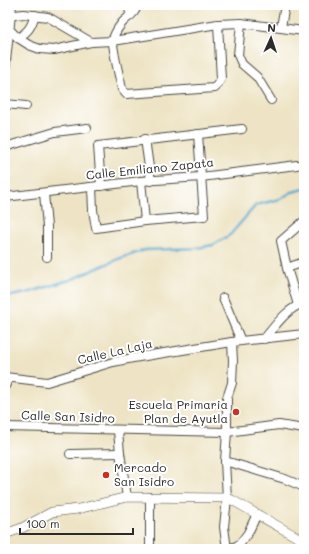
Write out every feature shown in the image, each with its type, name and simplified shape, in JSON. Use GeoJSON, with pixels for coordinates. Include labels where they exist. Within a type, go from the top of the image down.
{"type":"FeatureCollection","features":[{"type":"Feature","properties":{"kind":"street"},"geometry":{"type":"LineString","coordinates":[[5,70],[9,29],[8,16],[12,5]]}},
{"type":"Feature","properties":{"kind":"street"},"geometry":{"type":"LineString","coordinates":[[129,5],[130,16]]}},
{"type":"Feature","properties":{"kind":"street"},"geometry":{"type":"LineString","coordinates":[[137,5],[137,8],[117,29],[113,41],[122,89],[126,94],[215,88],[221,79],[218,24]]}},
{"type":"Feature","properties":{"kind":"street"},"geometry":{"type":"LineString","coordinates":[[280,27],[285,5]]}},
{"type":"Feature","properties":{"kind":"street"},"geometry":{"type":"LineString","coordinates":[[8,16],[24,14],[48,17],[91,42]]}},
{"type":"Feature","properties":{"kind":"street"},"geometry":{"type":"LineString","coordinates":[[18,38],[27,33],[34,15]]}},
{"type":"Feature","properties":{"kind":"street"},"geometry":{"type":"LineString","coordinates":[[9,29],[18,38],[35,47],[54,50],[91,42],[113,41],[218,24],[241,23],[304,31]]}},
{"type":"Feature","properties":{"kind":"street"},"geometry":{"type":"LineString","coordinates":[[241,23],[238,54],[242,64],[257,77],[271,100]]}},
{"type":"Feature","properties":{"kind":"street"},"geometry":{"type":"LineString","coordinates":[[5,104],[26,106]]}},
{"type":"Feature","properties":{"kind":"street"},"geometry":{"type":"LineString","coordinates":[[5,147],[55,132],[87,128]]}},
{"type":"Feature","properties":{"kind":"street"},"geometry":{"type":"LineString","coordinates":[[101,186],[98,146],[242,129]]}},
{"type":"Feature","properties":{"kind":"street"},"geometry":{"type":"LineString","coordinates":[[92,187],[93,210],[96,228],[145,221],[204,216],[198,134]]}},
{"type":"Feature","properties":{"kind":"street"},"geometry":{"type":"LineString","coordinates":[[145,140],[151,181]]}},
{"type":"Feature","properties":{"kind":"street","name":"Calle Emiliano Zapata"},"geometry":{"type":"LineString","coordinates":[[5,197],[141,181],[201,177],[297,165]]}},
{"type":"Feature","properties":{"kind":"street"},"geometry":{"type":"LineString","coordinates":[[141,181],[145,221]]}},
{"type":"Feature","properties":{"kind":"street"},"geometry":{"type":"LineString","coordinates":[[44,193],[47,227],[47,258]]}},
{"type":"Feature","properties":{"kind":"street"},"geometry":{"type":"LineString","coordinates":[[264,339],[289,311],[301,304],[287,268],[280,241],[304,221]]}},
{"type":"Feature","properties":{"kind":"street"},"geometry":{"type":"LineString","coordinates":[[287,268],[304,262]]}},
{"type":"Feature","properties":{"kind":"street"},"geometry":{"type":"LineString","coordinates":[[223,298],[241,341]]}},
{"type":"Feature","properties":{"kind":"street","name":"Calle La Laja"},"geometry":{"type":"LineString","coordinates":[[7,377],[47,382],[113,362],[232,342],[304,334]]}},
{"type":"Feature","properties":{"kind":"street"},"geometry":{"type":"LineString","coordinates":[[232,342],[232,383],[227,398],[225,461],[227,498],[224,527],[228,549],[239,545],[248,533],[257,514]]}},
{"type":"Feature","properties":{"kind":"street"},"geometry":{"type":"LineString","coordinates":[[5,386],[7,377]]}},
{"type":"Feature","properties":{"kind":"street","name":"Calle San Isidro"},"geometry":{"type":"LineString","coordinates":[[5,427],[118,431],[227,432],[279,425],[304,429]]}},
{"type":"Feature","properties":{"kind":"street"},"geometry":{"type":"LineString","coordinates":[[118,431],[127,496]]}},
{"type":"Feature","properties":{"kind":"street"},"geometry":{"type":"LineString","coordinates":[[70,454],[120,454]]}},
{"type":"Feature","properties":{"kind":"street"},"geometry":{"type":"LineString","coordinates":[[225,461],[278,476],[304,487]]}},
{"type":"Feature","properties":{"kind":"street"},"geometry":{"type":"LineString","coordinates":[[5,534],[22,528],[52,512],[78,509],[127,496],[227,498],[304,541]]}},
{"type":"Feature","properties":{"kind":"street"},"geometry":{"type":"LineString","coordinates":[[150,497],[150,549]]}},
{"type":"Feature","properties":{"kind":"waterway"},"geometry":{"type":"LineString","coordinates":[[5,297],[27,293],[70,280],[121,258],[145,250],[197,248],[213,245],[230,235],[256,205],[280,199],[292,192],[304,189]]}},
{"type":"Feature","properties":{"kind":"place","name":"Escuela Primaria Plan de Ayutla"},"geometry":{"type":"Point","coordinates":[236,412]}},
{"type":"Feature","properties":{"kind":"place","name":"Mercado San Isidro"},"geometry":{"type":"Point","coordinates":[106,475]}}]}
